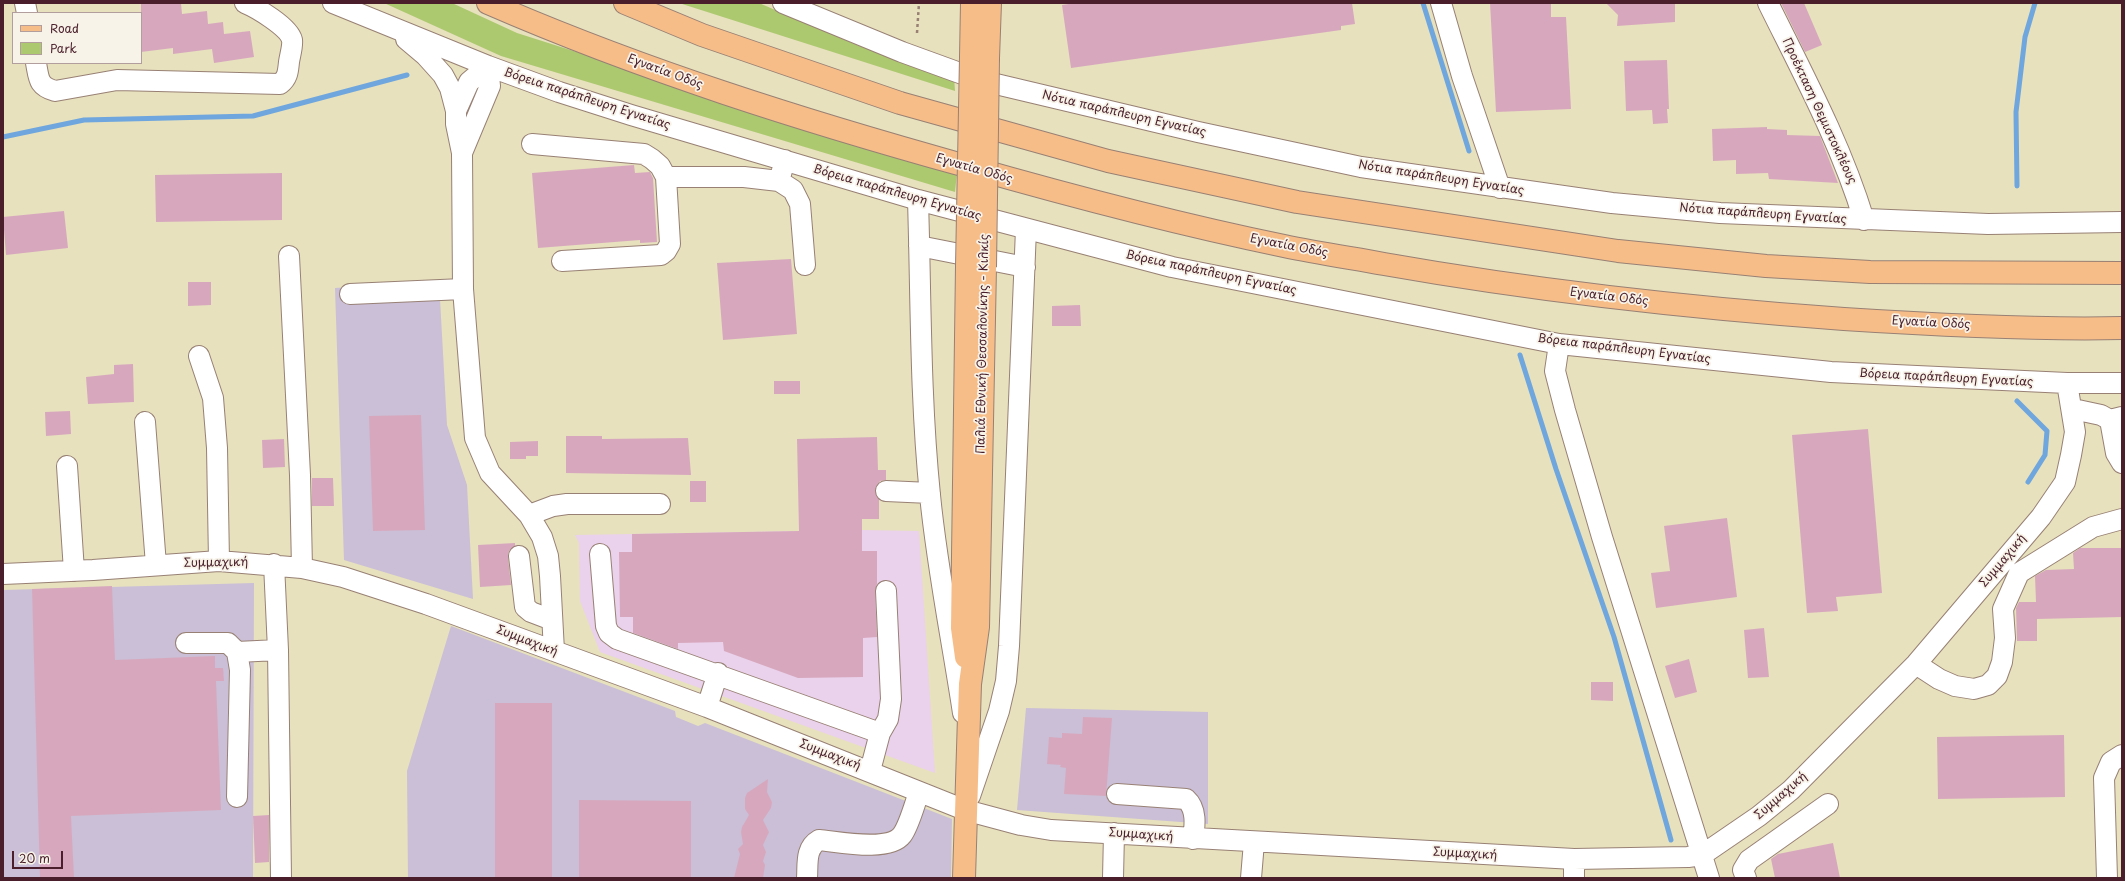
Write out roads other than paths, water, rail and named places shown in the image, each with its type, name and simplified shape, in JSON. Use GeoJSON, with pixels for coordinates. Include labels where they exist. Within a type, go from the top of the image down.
{"type":"FeatureCollection","features":[{"type":"Feature","properties":{"kind":"main road","name":"Εγνατία Οδός"},"geometry":{"type":"LineString","coordinates":[[488,3],[548,29],[707,87],[894,146],[1102,205],[1287,247],[1469,279],[1615,299],[1764,313],[1922,324],[2085,329],[2122,328]]}},
{"type":"Feature","properties":{"kind":"main road"},"geometry":{"type":"LineString","coordinates":[[624,3],[702,35],[900,103],[1108,160],[1297,202],[1611,250],[1766,266],[1870,272],[2122,272]]}},
{"type":"Feature","properties":{"kind":"main road","name":"Παλιά Εθνική Θεσσαλονίκης - Κιλκίς"},"geometry":{"type":"LineString","coordinates":[[972,3],[980,58]]}},
{"type":"Feature","properties":{"kind":"main road","name":"Παλιά Εθνική Θεσσαλονίκης - Κιλκίς"},"geometry":{"type":"LineString","coordinates":[[964,878],[970,684],[978,627],[976,267],[980,58],[990,3]]}},
{"type":"Feature","properties":{"kind":"street","name":"Βόρεια παράπλευρη Εγνατίας"},"geometry":{"type":"LineString","coordinates":[[333,3],[488,66],[560,92],[631,115],[918,200],[1172,267],[1560,344],[1831,372],[2067,384],[2122,383]]}},
{"type":"Feature","properties":{"kind":"street","name":"Νότια παράπλευρη Εγνατίας"},"geometry":{"type":"LineString","coordinates":[[783,3],[902,52],[979,80],[1198,132],[1353,165],[1500,188],[1612,203],[1720,213],[1988,224],[2122,222]]}},
{"type":"Feature","properties":{"kind":"street"},"geometry":{"type":"LineString","coordinates":[[1441,3],[1462,76],[1500,188]]}},
{"type":"Feature","properties":{"kind":"street","name":"Προέκταση Θεμιστοκλέους"},"geometry":{"type":"LineString","coordinates":[[1768,3],[1837,144],[1854,188],[1864,220]]}},
{"type":"Feature","properties":{"kind":"street"},"geometry":{"type":"LineString","coordinates":[[36,64],[40,82],[46,88],[55,91],[117,80],[280,84],[288,75],[292,40],[287,31],[252,4]]}},
{"type":"Feature","properties":{"kind":"street"},"geometry":{"type":"LineString","coordinates":[[388,25],[425,55],[444,75],[450,88],[456,111],[456,124],[462,153],[463,289],[475,438],[490,473],[529,515],[542,538],[548,556],[554,651]]}},
{"type":"Feature","properties":{"kind":"street"},"geometry":{"type":"LineString","coordinates":[[456,111],[469,82],[488,66]]}},
{"type":"Feature","properties":{"kind":"street"},"geometry":{"type":"LineString","coordinates":[[462,153],[490,86],[488,66]]}},
{"type":"Feature","properties":{"kind":"street"},"geometry":{"type":"LineString","coordinates":[[532,144],[644,154],[660,166],[666,177],[670,244],[666,252],[661,255],[562,261]]}},
{"type":"Feature","properties":{"kind":"street"},"geometry":{"type":"LineString","coordinates":[[779,181],[785,160]]}},
{"type":"Feature","properties":{"kind":"street"},"geometry":{"type":"LineString","coordinates":[[666,177],[744,177],[779,181],[793,190],[800,204],[805,265]]}},
{"type":"Feature","properties":{"kind":"street"},"geometry":{"type":"LineString","coordinates":[[918,200],[930,493],[935,540],[968,744]]}},
{"type":"Feature","properties":{"kind":"street"},"geometry":{"type":"LineString","coordinates":[[965,810],[998,711],[1006,681],[1010,646],[1026,229]]}},
{"type":"Feature","properties":{"kind":"street"},"geometry":{"type":"LineString","coordinates":[[919,246],[1025,267]]}},
{"type":"Feature","properties":{"kind":"street"},"geometry":{"type":"LineString","coordinates":[[289,256],[300,475],[302,568]]}},
{"type":"Feature","properties":{"kind":"street"},"geometry":{"type":"LineString","coordinates":[[350,294],[463,289]]}},
{"type":"Feature","properties":{"kind":"street"},"geometry":{"type":"LineString","coordinates":[[1560,344],[1555,371],[1565,410],[1602,537],[1709,878]]}},
{"type":"Feature","properties":{"kind":"street"},"geometry":{"type":"LineString","coordinates":[[199,356],[214,405],[217,448],[219,561]]}},
{"type":"Feature","properties":{"kind":"street","name":"Συμμαχική"},"geometry":{"type":"LineString","coordinates":[[3,574],[74,571],[219,561],[274,564],[302,568],[343,577],[419,601],[707,707],[965,810],[1021,825],[1051,830],[1254,842],[1574,869],[1627,860],[1702,855],[1760,816],[1791,790],[1916,664],[2041,517],[2065,482],[2075,432],[2073,409],[2067,384]]}},
{"type":"Feature","properties":{"kind":"street"},"geometry":{"type":"LineString","coordinates":[[2073,409],[2116,419],[2116,453],[2122,462]]}},
{"type":"Feature","properties":{"kind":"street"},"geometry":{"type":"LineString","coordinates":[[145,422],[156,565]]}},
{"type":"Feature","properties":{"kind":"street"},"geometry":{"type":"LineString","coordinates":[[67,466],[74,571]]}},
{"type":"Feature","properties":{"kind":"street"},"geometry":{"type":"LineString","coordinates":[[886,491],[930,493]]}},
{"type":"Feature","properties":{"kind":"street"},"geometry":{"type":"LineString","coordinates":[[529,515],[553,506],[568,504],[660,504]]}},
{"type":"Feature","properties":{"kind":"street"},"geometry":{"type":"LineString","coordinates":[[1916,664],[1939,679],[1955,686],[1974,689],[1988,685],[1997,676],[2002,662],[2004,638],[2003,609],[2019,573],[2093,527],[2122,519]]}},
{"type":"Feature","properties":{"kind":"street"},"geometry":{"type":"LineString","coordinates":[[600,554],[606,626],[609,633],[623,641],[718,673],[880,733]]}},
{"type":"Feature","properties":{"kind":"street"},"geometry":{"type":"LineString","coordinates":[[519,556],[525,607],[531,612],[552,620]]}},
{"type":"Feature","properties":{"kind":"street"},"geometry":{"type":"LineString","coordinates":[[274,564],[278,650],[281,878]]}},
{"type":"Feature","properties":{"kind":"street"},"geometry":{"type":"LineString","coordinates":[[870,771],[880,733],[888,719],[892,699],[886,591]]}},
{"type":"Feature","properties":{"kind":"street"},"geometry":{"type":"LineString","coordinates":[[186,644],[228,643],[237,652],[240,670],[237,797]]}},
{"type":"Feature","properties":{"kind":"street"},"geometry":{"type":"LineString","coordinates":[[237,652],[278,650]]}},
{"type":"Feature","properties":{"kind":"street"},"geometry":{"type":"LineString","coordinates":[[707,707],[718,673]]}},
{"type":"Feature","properties":{"kind":"street"},"geometry":{"type":"LineString","coordinates":[[2107,878],[2104,778],[2111,762],[2122,755]]}},
{"type":"Feature","properties":{"kind":"street"},"geometry":{"type":"LineString","coordinates":[[807,878],[809,852],[813,844],[819,840],[878,845],[893,843],[903,834],[919,792]]}},
{"type":"Feature","properties":{"kind":"street"},"geometry":{"type":"LineString","coordinates":[[1117,794],[1186,799],[1192,804],[1196,824],[1193,839]]}},
{"type":"Feature","properties":{"kind":"street"},"geometry":{"type":"LineString","coordinates":[[1746,878],[1743,870],[1749,860],[1828,804]]}},
{"type":"Feature","properties":{"kind":"street"},"geometry":{"type":"LineString","coordinates":[[1113,878],[1114,833]]}},
{"type":"Feature","properties":{"kind":"street"},"geometry":{"type":"LineString","coordinates":[[1251,878],[1254,842]]}},
{"type":"Feature","properties":{"kind":"waterway"},"geometry":{"type":"LineString","coordinates":[[1423,3],[1469,151]]}},
{"type":"Feature","properties":{"kind":"waterway"},"geometry":{"type":"LineString","coordinates":[[2017,186],[2016,112],[2025,37],[2035,3]]}},
{"type":"Feature","properties":{"kind":"waterway"},"geometry":{"type":"LineString","coordinates":[[3,137],[84,120],[253,116],[407,75]]}},
{"type":"Feature","properties":{"kind":"waterway"},"geometry":{"type":"LineString","coordinates":[[1520,355],[1556,469],[1614,637],[1671,840]]}},
{"type":"Feature","properties":{"kind":"waterway"},"geometry":{"type":"LineString","coordinates":[[2017,401],[2047,431],[2045,455],[2028,482]]}}]}
